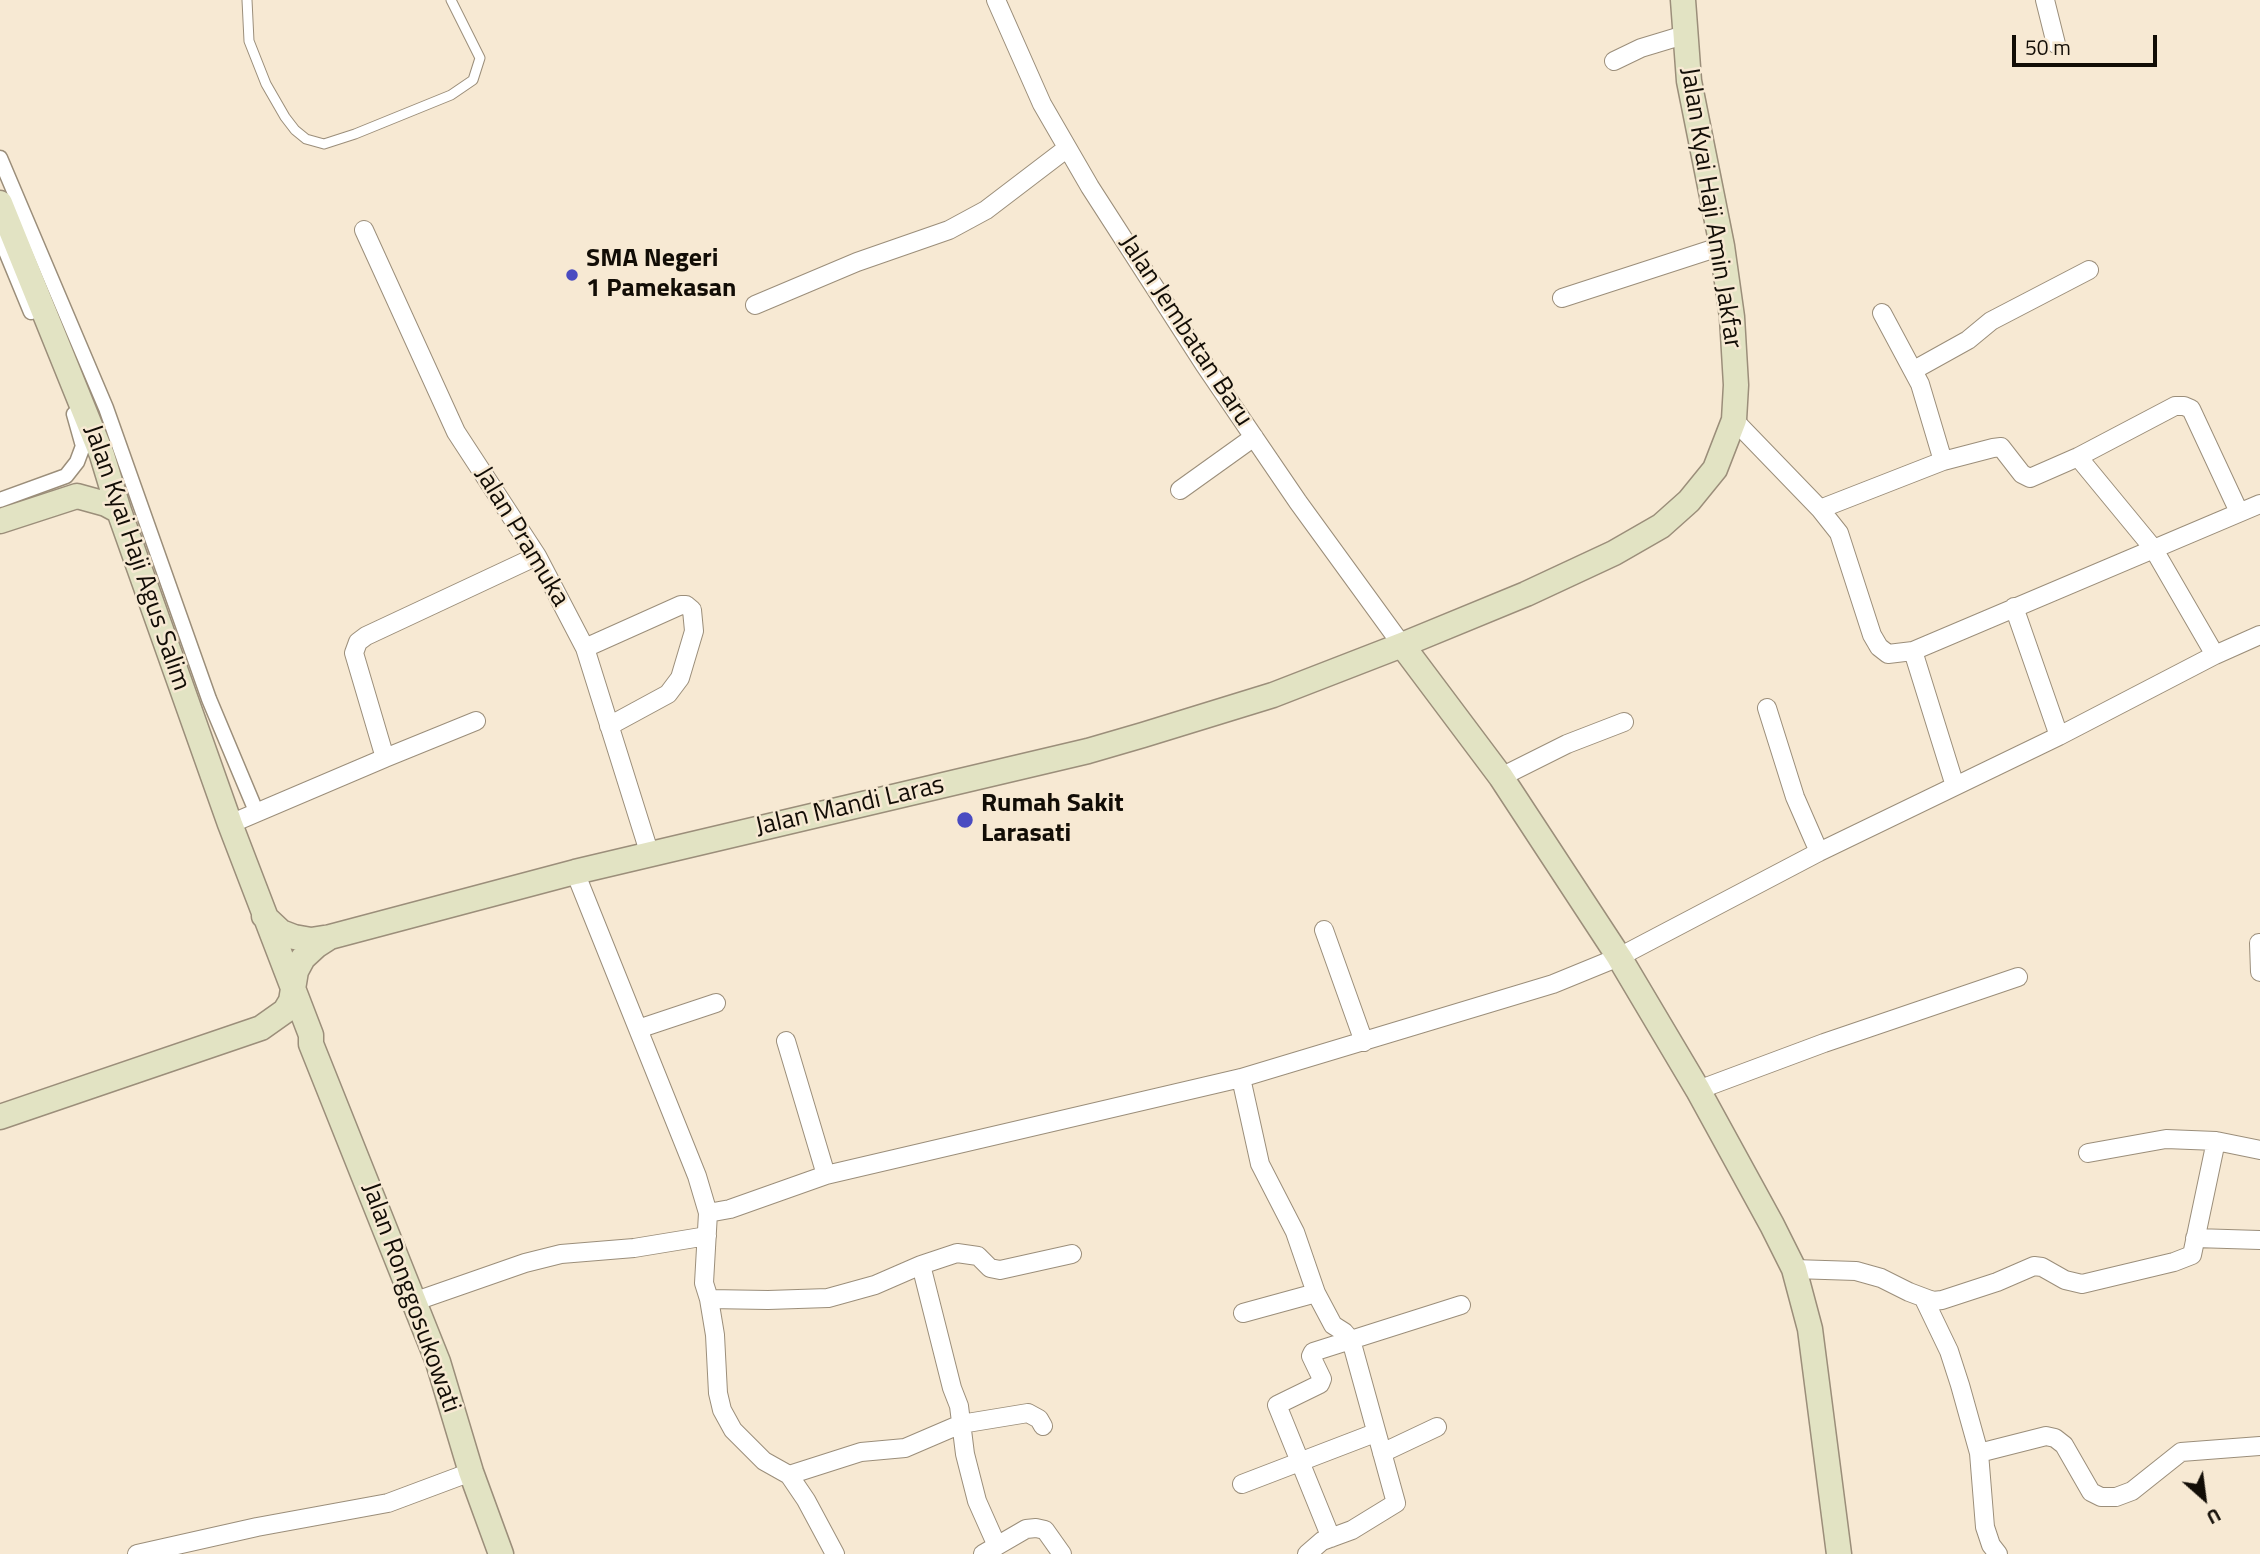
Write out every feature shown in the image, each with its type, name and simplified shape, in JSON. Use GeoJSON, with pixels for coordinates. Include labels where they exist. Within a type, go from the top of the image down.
{"type":"FeatureCollection","features":[{"type":"Feature","properties":{"kind":"main road","name":"Jalan Kyai Haji Amin Jakfar"},"geometry":{"type":"LineString","coordinates":[[1402,645],[1526,594],[1614,553],[1661,526],[1689,501],[1715,469],[1734,420],[1736,385],[1732,317],[1722,246],[1689,81],[1684,35],[1684,0]]}},
{"type":"Feature","properties":{"kind":"main road","name":"Jalan Kyai Haji Agus Salim"},"geometry":{"type":"LineString","coordinates":[[0,203],[102,455],[230,824],[293,989]]}},
{"type":"Feature","properties":{"kind":"main road"},"geometry":{"type":"LineString","coordinates":[[77,496],[92,477],[102,455]]}},
{"type":"Feature","properties":{"kind":"main road"},"geometry":{"type":"LineString","coordinates":[[0,521],[77,496],[119,510]]}},
{"type":"Feature","properties":{"kind":"main road"},"geometry":{"type":"LineString","coordinates":[[1402,645],[1502,777],[1619,957],[1698,1090],[1794,1269],[1810,1329],[1839,1554]]}},
{"type":"Feature","properties":{"kind":"main road","name":"Jalan Mandi Laras"},"geometry":{"type":"LineString","coordinates":[[330,937],[575,872],[1088,751],[1273,695],[1402,645]]}},
{"type":"Feature","properties":{"kind":"main road"},"geometry":{"type":"LineString","coordinates":[[264,916],[281,932],[294,937],[310,940],[330,937]]}},
{"type":"Feature","properties":{"kind":"main road"},"geometry":{"type":"LineString","coordinates":[[0,1117],[261,1028],[285,1012],[291,1001],[296,971],[303,958],[330,937]]}},
{"type":"Feature","properties":{"kind":"main road","name":"Jalan Ronggosukowati"},"geometry":{"type":"LineString","coordinates":[[293,989],[311,1035],[311,1044],[416,1301],[438,1362],[471,1472],[502,1554]]}},
{"type":"Feature","properties":{"kind":"main road"},"geometry":{"type":"LineString","coordinates":[[261,1028],[292,1029],[311,1044]]}},
{"type":"Feature","properties":{"kind":"street","name":"Jalan Jembatan Baru"},"geometry":{"type":"LineString","coordinates":[[996,0],[1042,104],[1066,149],[1254,438],[1402,645]]}},
{"type":"Feature","properties":{"kind":"street"},"geometry":{"type":"LineString","coordinates":[[2045,0],[2056,44]]}},
{"type":"Feature","properties":{"kind":"street"},"geometry":{"type":"LineString","coordinates":[[1614,61],[1641,48],[1684,35]]}},
{"type":"Feature","properties":{"kind":"street"},"geometry":{"type":"LineString","coordinates":[[760,303],[856,262],[949,230],[986,210],[1066,149]]}},
{"type":"Feature","properties":{"kind":"street"},"geometry":{"type":"LineString","coordinates":[[0,158],[106,408],[209,699],[256,811]]}},
{"type":"Feature","properties":{"kind":"street","name":"Jalan Pramuka"},"geometry":{"type":"LineString","coordinates":[[364,230],[456,432],[537,556],[585,648],[650,855]]}},
{"type":"Feature","properties":{"kind":"street"},"geometry":{"type":"LineString","coordinates":[[0,237],[78,425],[83,446],[78,463],[66,477],[0,500]]}},
{"type":"Feature","properties":{"kind":"street"},"geometry":{"type":"LineString","coordinates":[[1562,298],[1722,246]]}},
{"type":"Feature","properties":{"kind":"street"},"geometry":{"type":"LineString","coordinates":[[1914,370],[1952,349],[1991,321],[2089,270]]}},
{"type":"Feature","properties":{"kind":"street"},"geometry":{"type":"LineString","coordinates":[[1882,313],[1914,370],[1943,461]]}},
{"type":"Feature","properties":{"kind":"street"},"geometry":{"type":"LineString","coordinates":[[1820,509],[1943,461],[2001,447],[2022,474],[2031,478],[2078,457],[2175,406],[2184,406],[2191,409],[2239,512]]}},
{"type":"Feature","properties":{"kind":"street"},"geometry":{"type":"LineString","coordinates":[[1734,420],[1820,509],[1839,533],[1872,635],[1879,647],[1888,654],[1913,651],[2260,504]]}},
{"type":"Feature","properties":{"kind":"street"},"geometry":{"type":"LineString","coordinates":[[1180,490],[1254,438]]}},
{"type":"Feature","properties":{"kind":"street"},"geometry":{"type":"LineString","coordinates":[[2078,457],[2152,548],[2216,654]]}},
{"type":"Feature","properties":{"kind":"street"},"geometry":{"type":"LineString","coordinates":[[385,758],[354,653],[358,642],[537,556]]}},
{"type":"Feature","properties":{"kind":"street"},"geometry":{"type":"LineString","coordinates":[[585,648],[681,605],[692,610],[694,631],[680,678],[668,694],[609,726]]}},
{"type":"Feature","properties":{"kind":"street"},"geometry":{"type":"LineString","coordinates":[[2014,607],[2059,736]]}},
{"type":"Feature","properties":{"kind":"street"},"geometry":{"type":"LineString","coordinates":[[708,1213],[730,1209],[827,1175],[1241,1078],[1541,988],[1619,957],[1819,852],[2059,736],[2216,654],[2260,635]]}},
{"type":"Feature","properties":{"kind":"street"},"geometry":{"type":"LineString","coordinates":[[1913,651],[1955,786]]}},
{"type":"Feature","properties":{"kind":"street"},"geometry":{"type":"LineString","coordinates":[[1767,708],[1795,797],[1819,852]]}},
{"type":"Feature","properties":{"kind":"street"},"geometry":{"type":"LineString","coordinates":[[230,824],[475,721]]}},
{"type":"Feature","properties":{"kind":"street"},"geometry":{"type":"LineString","coordinates":[[1502,777],[1567,744],[1624,722]]}},
{"type":"Feature","properties":{"kind":"street"},"geometry":{"type":"LineString","coordinates":[[575,872],[697,1176],[708,1213],[704,1283],[715,1335],[718,1392],[722,1410],[733,1430],[764,1461],[789,1475],[806,1500],[835,1554]]}},
{"type":"Feature","properties":{"kind":"street"},"geometry":{"type":"LineString","coordinates":[[1324,930],[1364,1042]]}},
{"type":"Feature","properties":{"kind":"street"},"geometry":{"type":"LineString","coordinates":[[2259,943],[2260,972]]}},
{"type":"Feature","properties":{"kind":"street"},"geometry":{"type":"LineString","coordinates":[[1698,1090],[1824,1043],[2018,977]]}},
{"type":"Feature","properties":{"kind":"street"},"geometry":{"type":"LineString","coordinates":[[638,1029],[716,1003]]}},
{"type":"Feature","properties":{"kind":"street"},"geometry":{"type":"LineString","coordinates":[[786,1041],[827,1175]]}},
{"type":"Feature","properties":{"kind":"street"},"geometry":{"type":"LineString","coordinates":[[1241,1078],[1260,1164],[1295,1232],[1316,1293],[1333,1325],[1351,1340],[1396,1503],[1364,1524],[1322,1541],[1307,1554]]}},
{"type":"Feature","properties":{"kind":"street"},"geometry":{"type":"LineString","coordinates":[[2088,1153],[2166,1139],[2216,1141],[2260,1150]]}},
{"type":"Feature","properties":{"kind":"street"},"geometry":{"type":"LineString","coordinates":[[1794,1269],[1856,1271],[1881,1278],[1924,1299],[1942,1300],[2034,1266],[2042,1267],[2064,1280],[2082,1284],[2184,1259],[2192,1255],[2216,1141]]}},
{"type":"Feature","properties":{"kind":"street"},"geometry":{"type":"LineString","coordinates":[[416,1301],[525,1263],[561,1254],[634,1248],[707,1236]]}},
{"type":"Feature","properties":{"kind":"street"},"geometry":{"type":"LineString","coordinates":[[2195,1238],[2260,1240]]}},
{"type":"Feature","properties":{"kind":"street"},"geometry":{"type":"LineString","coordinates":[[709,1299],[828,1298],[957,1254],[978,1256],[990,1268],[1000,1270],[1072,1254]]}},
{"type":"Feature","properties":{"kind":"street"},"geometry":{"type":"LineString","coordinates":[[921,1265],[959,1406],[965,1454],[990,1550],[1026,1529],[1036,1528],[1045,1530],[1062,1554]]}},
{"type":"Feature","properties":{"kind":"street"},"geometry":{"type":"LineString","coordinates":[[1244,1313],[1316,1293]]}},
{"type":"Feature","properties":{"kind":"street"},"geometry":{"type":"LineString","coordinates":[[1924,1299],[1949,1351],[1979,1453],[1985,1527],[1991,1545],[1998,1554]]}},
{"type":"Feature","properties":{"kind":"street"},"geometry":{"type":"LineString","coordinates":[[1331,1538],[1277,1405],[1320,1384],[1322,1378],[1311,1356],[1313,1352],[1461,1305]]}},
{"type":"Feature","properties":{"kind":"street"},"geometry":{"type":"LineString","coordinates":[[789,1475],[862,1452],[905,1448],[961,1424],[1028,1413],[1039,1419],[1043,1426]]}},
{"type":"Feature","properties":{"kind":"street"},"geometry":{"type":"LineString","coordinates":[[1382,1454],[1437,1427]]}},
{"type":"Feature","properties":{"kind":"street"},"geometry":{"type":"LineString","coordinates":[[1242,1484],[1375,1433]]}},
{"type":"Feature","properties":{"kind":"street"},"geometry":{"type":"LineString","coordinates":[[1979,1453],[2046,1436],[2055,1438],[2064,1445],[2091,1492],[2101,1497],[2116,1497],[2132,1490],[2181,1452],[2260,1446]]}},
{"type":"Feature","properties":{"kind":"street"},"geometry":{"type":"LineString","coordinates":[[136,1554],[257,1527],[388,1503],[471,1472]]}},
{"type":"Feature","properties":{"kind":"lane"},"geometry":{"type":"LineString","coordinates":[[247,0],[249,41],[266,84],[295,130],[306,139],[324,144],[451,95],[473,80],[480,58],[450,0]]}},
{"type":"Feature","properties":{"kind":"place","name":"SMA Negeri 1 Pamekasan"},"geometry":{"type":"Point","coordinates":[572,275]}},
{"type":"Feature","properties":{"kind":"place","name":"Rumah Sakit Larasati"},"geometry":{"type":"Point","coordinates":[965,820]}}]}
